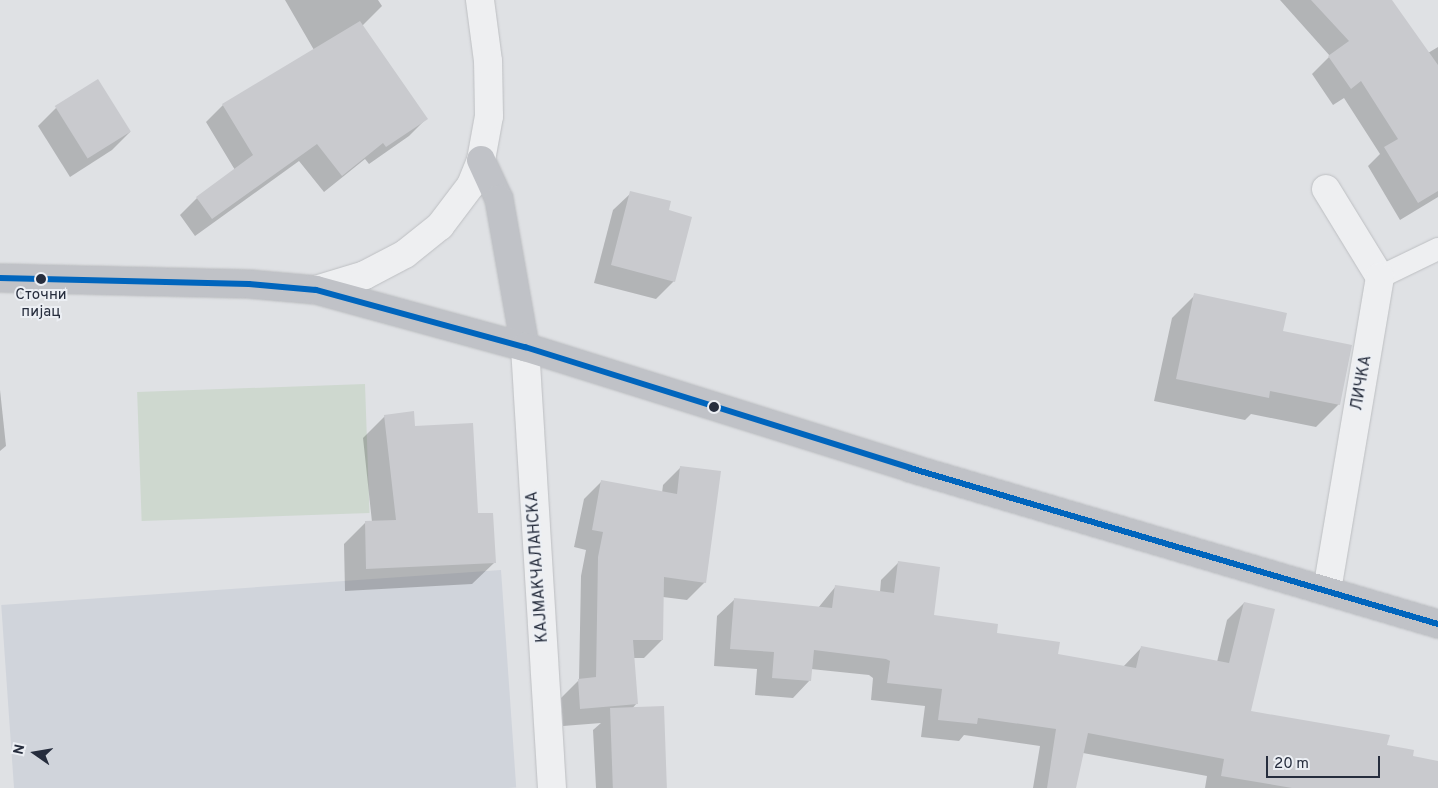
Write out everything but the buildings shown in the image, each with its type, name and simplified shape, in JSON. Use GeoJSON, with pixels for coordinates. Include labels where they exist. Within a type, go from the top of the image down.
{"type":"FeatureCollection","features":[{"type":"Feature","properties":{"kind":"main road"},"geometry":{"type":"LineString","coordinates":[[481,160],[499,199],[525,347]]}},
{"type":"Feature","properties":{"kind":"main road"},"geometry":{"type":"LineString","coordinates":[[0,278],[249,284],[316,290],[525,347],[910,468],[1438,624]]}},
{"type":"Feature","properties":{"kind":"street"},"geometry":{"type":"LineString","coordinates":[[316,290],[365,275],[419,243],[461,201],[481,160],[490,90],[480,0]]}},
{"type":"Feature","properties":{"kind":"street"},"geometry":{"type":"LineString","coordinates":[[1326,189],[1380,277]]}},
{"type":"Feature","properties":{"kind":"street","name":"ЛИЧКА"},"geometry":{"type":"LineString","coordinates":[[1327,591],[1380,277]]}},
{"type":"Feature","properties":{"kind":"street","name":"КАЈМАКЧАЛАНСКА"},"geometry":{"type":"LineString","coordinates":[[525,347],[552,788]]}},
{"type":"Feature","properties":{"kind":"lane"},"geometry":{"type":"LineString","coordinates":[[1380,277],[1438,249]]}},
{"type":"Feature","properties":{"kind":"shaded area"},"geometry":{"type":"Polygon","coordinates":[[[365,384],[370,513],[142,521],[137,392],[365,384]]]}},
{"type":"Feature","properties":{"kind":"shaded area"},"geometry":{"type":"Polygon","coordinates":[[[501,570],[516,787],[14,788],[1,605],[501,570]]]}},
{"type":"Feature","properties":{"kind":"transit line"},"geometry":{"type":"LineString","coordinates":[[0,278],[249,284],[316,290],[525,347],[910,468],[1438,624]]}},
{"type":"Feature","properties":{"kind":"place","name":"Сточни пијац"},"geometry":{"type":"Point","coordinates":[41,279]}}]}
